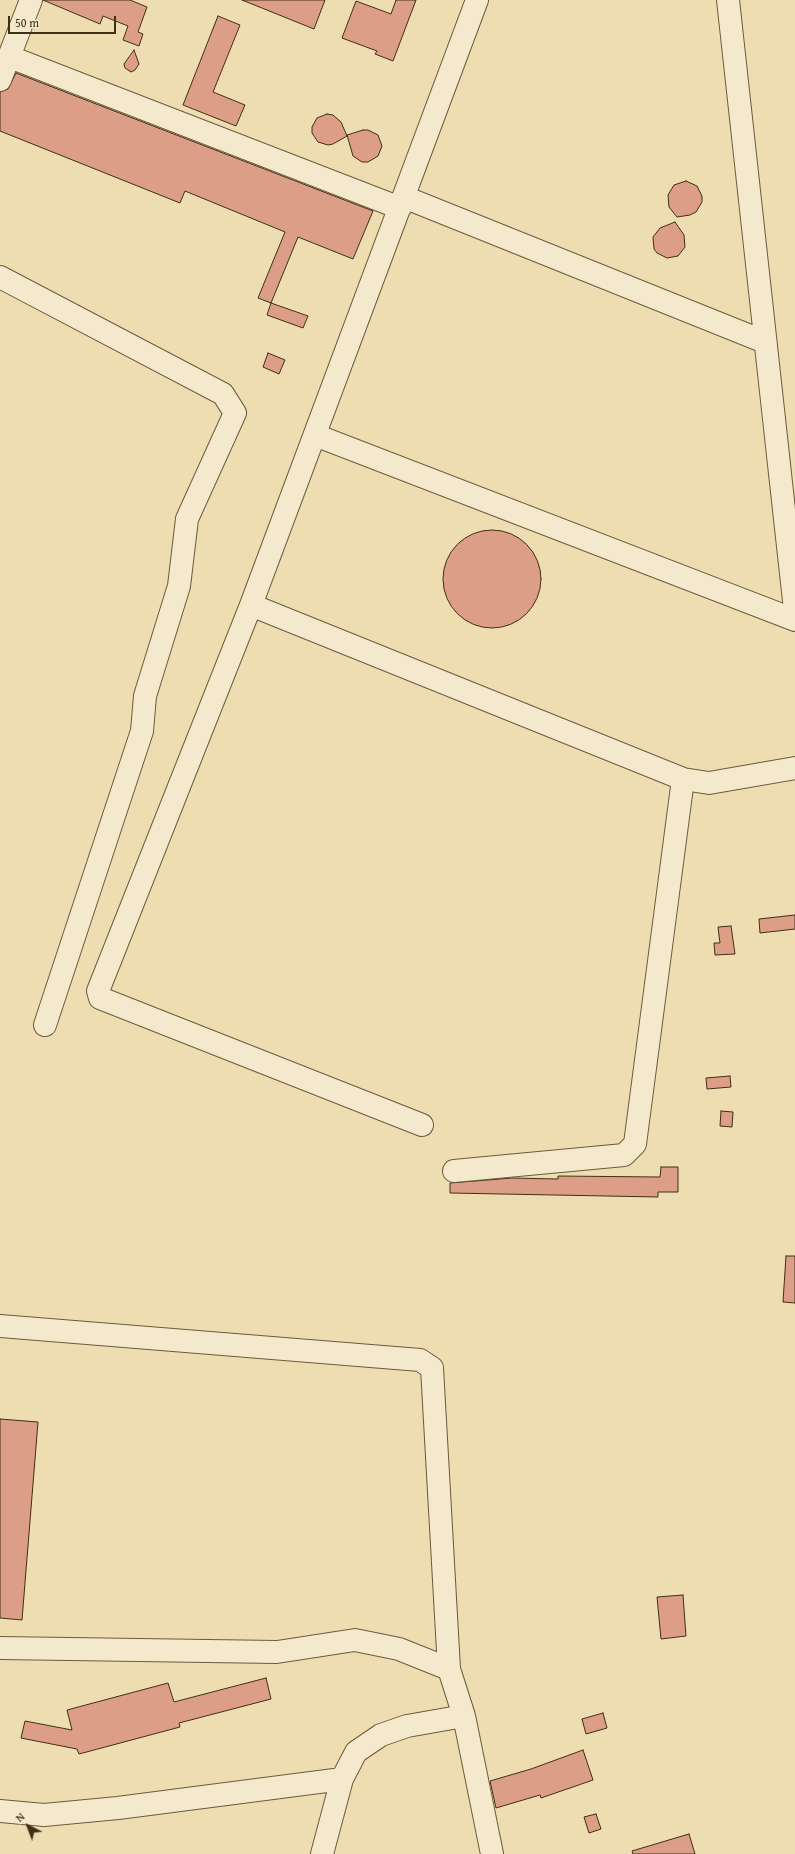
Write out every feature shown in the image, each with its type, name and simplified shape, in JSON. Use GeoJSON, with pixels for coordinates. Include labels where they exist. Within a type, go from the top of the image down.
{"type":"FeatureCollection","features":[{"type":"Feature","properties":{"kind":"lane"},"geometry":{"type":"LineString","coordinates":[[0,80],[31,0]]}},
{"type":"Feature","properties":{"kind":"lane"},"geometry":{"type":"LineString","coordinates":[[422,1125],[100,998],[98,991],[251,605],[476,0]]}},
{"type":"Feature","properties":{"kind":"lane"},"geometry":{"type":"LineString","coordinates":[[728,0],[795,610]]}},
{"type":"Feature","properties":{"kind":"lane"},"geometry":{"type":"LineString","coordinates":[[10,57],[402,202],[765,342]]}},
{"type":"Feature","properties":{"kind":"lane"},"geometry":{"type":"LineString","coordinates":[[0,277],[223,394],[235,413],[187,519],[178,586],[145,696],[142,731],[45,1025]]}},
{"type":"Feature","properties":{"kind":"lane"},"geometry":{"type":"LineString","coordinates":[[315,435],[795,620]]}},
{"type":"Feature","properties":{"kind":"lane"},"geometry":{"type":"LineString","coordinates":[[251,605],[683,779],[709,783],[795,768]]}},
{"type":"Feature","properties":{"kind":"lane"},"geometry":{"type":"LineString","coordinates":[[454,1171],[624,1154],[635,1144],[683,779]]}},
{"type":"Feature","properties":{"kind":"lane"},"geometry":{"type":"LineString","coordinates":[[0,1326],[420,1360],[432,1368],[449,1669],[464,1716],[492,1854]]}},
{"type":"Feature","properties":{"kind":"lane"},"geometry":{"type":"LineString","coordinates":[[0,1648],[276,1652],[355,1640],[399,1649],[449,1669]]}},
{"type":"Feature","properties":{"kind":"lane"},"geometry":{"type":"LineString","coordinates":[[322,1854],[342,1779],[356,1752],[381,1735],[407,1726],[464,1716]]}},
{"type":"Feature","properties":{"kind":"lane"},"geometry":{"type":"LineString","coordinates":[[0,1811],[44,1815],[96,1810],[342,1779]]}},
{"type":"Feature","properties":{"kind":"building"},"geometry":{"type":"Polygon","coordinates":[[[43,0],[130,0],[147,7],[138,32],[143,34],[139,46],[123,40],[128,26],[103,16],[100,24],[43,0]]]}},
{"type":"Feature","properties":{"kind":"building"},"geometry":{"type":"Polygon","coordinates":[[[242,0],[325,0],[314,29],[242,0]]]}},
{"type":"Feature","properties":{"kind":"building"},"geometry":{"type":"Polygon","coordinates":[[[396,0],[416,0],[393,61],[375,54],[377,51],[342,38],[356,1],[391,14],[396,0]]]}},
{"type":"Feature","properties":{"kind":"building"},"geometry":{"type":"Polygon","coordinates":[[[218,16],[240,25],[213,92],[245,105],[236,126],[183,105],[218,16]]]}},
{"type":"Feature","properties":{"kind":"building"},"geometry":{"type":"Polygon","coordinates":[[[134,50],[139,64],[135,70],[131,72],[125,68],[124,64],[134,50]]]}},
{"type":"Feature","properties":{"kind":"building"},"geometry":{"type":"Polygon","coordinates":[[[16,73],[373,211],[353,259],[298,237],[271,303],[258,298],[285,232],[185,191],[180,203],[0,131],[0,92],[8,89],[16,73]]]}},
{"type":"Feature","properties":{"kind":"building"},"geometry":{"type":"Polygon","coordinates":[[[327,114],[333,115],[341,122],[347,136],[333,144],[328,145],[318,142],[312,133],[312,127],[317,118],[327,114]]]}},
{"type":"Feature","properties":{"kind":"building"},"geometry":{"type":"Polygon","coordinates":[[[368,130],[378,135],[382,146],[378,156],[368,162],[362,162],[353,156],[347,135],[368,130]]]}},
{"type":"Feature","properties":{"kind":"building"},"geometry":{"type":"Polygon","coordinates":[[[686,181],[697,186],[702,196],[702,202],[696,212],[690,215],[677,217],[669,207],[668,195],[674,185],[686,181]]]}},
{"type":"Feature","properties":{"kind":"building"},"geometry":{"type":"Polygon","coordinates":[[[675,222],[684,235],[685,247],[678,256],[667,258],[657,253],[654,249],[653,237],[660,228],[675,222]]]}},
{"type":"Feature","properties":{"kind":"building"},"geometry":{"type":"Polygon","coordinates":[[[271,303],[308,316],[303,328],[267,315],[271,303]]]}},
{"type":"Feature","properties":{"kind":"building"},"geometry":{"type":"Polygon","coordinates":[[[268,353],[285,360],[279,374],[263,367],[268,353]]]}},
{"type":"Feature","properties":{"kind":"building"},"geometry":{"type":"Polygon","coordinates":[[[492,530],[511,533],[527,544],[538,560],[541,579],[538,598],[527,614],[511,625],[492,628],[473,625],[457,614],[446,598],[443,579],[446,560],[457,544],[473,533],[492,530]]]}},
{"type":"Feature","properties":{"kind":"building"},"geometry":{"type":"Polygon","coordinates":[[[795,915],[795,929],[760,933],[759,919],[795,915]]]}},
{"type":"Feature","properties":{"kind":"building"},"geometry":{"type":"Polygon","coordinates":[[[731,926],[735,954],[715,955],[714,943],[720,943],[718,927],[731,926]]]}},
{"type":"Feature","properties":{"kind":"building"},"geometry":{"type":"Polygon","coordinates":[[[730,1076],[731,1087],[707,1089],[706,1078],[730,1076]]]}},
{"type":"Feature","properties":{"kind":"building"},"geometry":{"type":"Polygon","coordinates":[[[721,1111],[733,1112],[732,1127],[720,1126],[721,1111]]]}},
{"type":"Feature","properties":{"kind":"building"},"geometry":{"type":"Polygon","coordinates":[[[661,1167],[678,1167],[678,1192],[658,1192],[658,1197],[450,1193],[450,1183],[512,1178],[558,1179],[558,1176],[660,1177],[661,1167]]]}},
{"type":"Feature","properties":{"kind":"building"},"geometry":{"type":"Polygon","coordinates":[[[786,1256],[795,1256],[795,1303],[783,1302],[786,1256]]]}},
{"type":"Feature","properties":{"kind":"building"},"geometry":{"type":"Polygon","coordinates":[[[0,1419],[38,1422],[22,1620],[0,1618],[0,1419]]]}},
{"type":"Feature","properties":{"kind":"building"},"geometry":{"type":"Polygon","coordinates":[[[683,1595],[686,1636],[661,1639],[657,1597],[683,1595]]]}},
{"type":"Feature","properties":{"kind":"building"},"geometry":{"type":"Polygon","coordinates":[[[266,1678],[271,1699],[179,1723],[180,1727],[79,1754],[77,1749],[21,1738],[25,1721],[72,1730],[67,1710],[168,1683],[174,1702],[266,1678]]]}},
{"type":"Feature","properties":{"kind":"building"},"geometry":{"type":"Polygon","coordinates":[[[603,1713],[607,1728],[586,1734],[582,1719],[603,1713]]]}},
{"type":"Feature","properties":{"kind":"building"},"geometry":{"type":"Polygon","coordinates":[[[583,1750],[593,1780],[541,1798],[540,1795],[496,1808],[490,1781],[531,1769],[583,1750]]]}},
{"type":"Feature","properties":{"kind":"building"},"geometry":{"type":"Polygon","coordinates":[[[596,1814],[601,1829],[589,1833],[584,1817],[596,1814]]]}},
{"type":"Feature","properties":{"kind":"building"},"geometry":{"type":"Polygon","coordinates":[[[689,1834],[695,1854],[633,1854],[632,1851],[689,1834]]]}}]}
